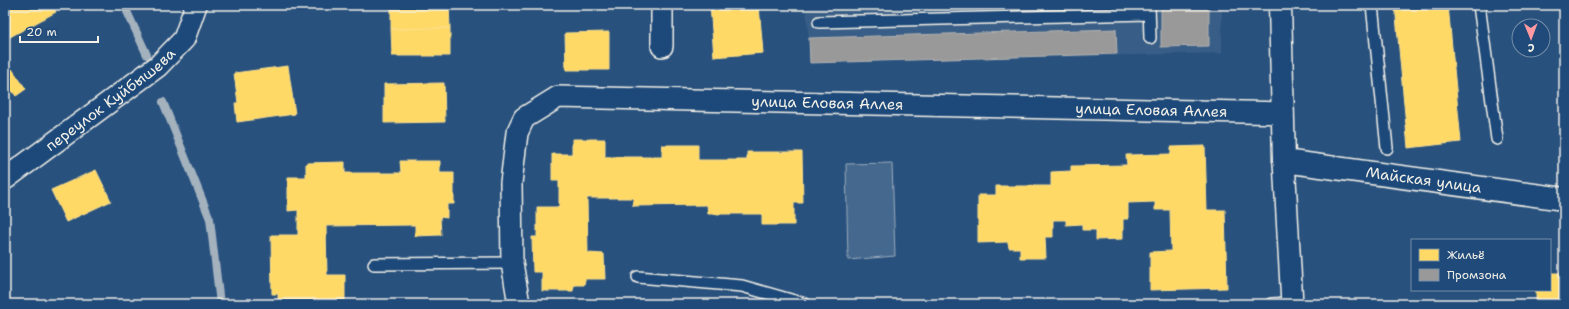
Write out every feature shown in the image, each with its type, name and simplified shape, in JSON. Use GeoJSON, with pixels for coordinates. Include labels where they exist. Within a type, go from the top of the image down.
{"type":"FeatureCollection","features":[{"type":"Feature","properties":{"kind":"street","name":"переулок Куйбышева"},"geometry":{"type":"LineString","coordinates":[[5,179],[158,66],[184,39],[196,5]]}},
{"type":"Feature","properties":{"kind":"street"},"geometry":{"type":"LineString","coordinates":[[662,5],[662,46]]}},
{"type":"Feature","properties":{"kind":"street"},"geometry":{"type":"LineString","coordinates":[[1280,5],[1284,161],[1292,303]]}},
{"type":"Feature","properties":{"kind":"street","name":"улица Еловая Аллея"},"geometry":{"type":"LineString","coordinates":[[519,304],[512,263],[511,183],[517,133],[524,118],[558,98],[1283,113]]}},
{"type":"Feature","properties":{"kind":"street","name":"Майская улица"},"geometry":{"type":"LineString","coordinates":[[1284,161],[1564,199]]}},
{"type":"Feature","properties":{"kind":"lane"},"geometry":{"type":"LineString","coordinates":[[1372,5],[1387,148]]}},
{"type":"Feature","properties":{"kind":"lane"},"geometry":{"type":"LineString","coordinates":[[1479,5],[1498,139]]}},
{"type":"Feature","properties":{"kind":"lane"},"geometry":{"type":"LineString","coordinates":[[819,22],[1149,10],[1150,38]]}},
{"type":"Feature","properties":{"kind":"lane"},"geometry":{"type":"LineString","coordinates":[[374,264],[512,263]]}},
{"type":"Feature","properties":{"kind":"lane"},"geometry":{"type":"LineString","coordinates":[[638,277],[742,286],[805,304]]}},
{"type":"Feature","properties":{"kind":"lane"},"geometry":{"type":"LineString","coordinates":[[1271,304],[1292,303]]}},
{"type":"Feature","properties":{"kind":"shaded area"},"geometry":{"type":"Polygon","coordinates":[[[806,5],[1222,5],[1222,53],[810,63],[806,5]]]}},
{"type":"Feature","properties":{"kind":"shaded area"},"geometry":{"type":"Polygon","coordinates":[[[892,163],[895,256],[848,260],[846,164],[892,163]]]}},
{"type":"Feature","properties":{"kind":"building: Жильё"},"geometry":{"type":"Polygon","coordinates":[[[5,5],[52,5],[56,12],[10,37],[5,29],[5,5]]]}},
{"type":"Feature","properties":{"kind":"building: Жильё"},"geometry":{"type":"Polygon","coordinates":[[[391,5],[449,5],[450,28],[391,29],[391,5]]]}},
{"type":"Feature","properties":{"kind":"building: Жильё"},"geometry":{"type":"Polygon","coordinates":[[[710,5],[759,5],[763,53],[714,57],[710,5]]]}},
{"type":"Feature","properties":{"kind":"building: Жильё"},"geometry":{"type":"Polygon","coordinates":[[[1395,5],[1448,5],[1461,142],[1408,148],[1395,5]]]}},
{"type":"Feature","properties":{"kind":"building: Жильё"},"geometry":{"type":"Polygon","coordinates":[[[450,28],[450,56],[392,56],[391,29],[450,28]]]}},
{"type":"Feature","properties":{"kind":"building: Жильё"},"geometry":{"type":"Polygon","coordinates":[[[609,32],[609,70],[566,70],[565,33],[609,32]]]}},
{"type":"Feature","properties":{"kind":"building: Жильё"},"geometry":{"type":"Polygon","coordinates":[[[288,66],[295,114],[237,122],[235,103],[238,103],[234,73],[288,66]]]}},
{"type":"Feature","properties":{"kind":"building: Жильё"},"geometry":{"type":"Polygon","coordinates":[[[5,68],[8,72],[12,69],[26,89],[16,96],[9,87],[5,90],[5,68]]]}},
{"type":"Feature","properties":{"kind":"building: Жильё"},"geometry":{"type":"Polygon","coordinates":[[[444,83],[445,122],[384,123],[384,84],[444,83]]]}},
{"type":"Feature","properties":{"kind":"building: Жильё"},"geometry":{"type":"Polygon","coordinates":[[[572,139],[605,139],[605,157],[662,157],[662,145],[698,145],[698,160],[747,160],[747,152],[802,152],[803,203],[794,203],[794,225],[762,225],[762,214],[708,214],[707,205],[633,206],[633,198],[587,198],[588,253],[604,254],[605,279],[585,279],[584,285],[574,285],[573,291],[542,291],[542,272],[533,272],[532,237],[537,237],[537,207],[559,207],[559,181],[552,181],[552,154],[572,154],[572,139]]]}},
{"type":"Feature","properties":{"kind":"building: Жильё"},"geometry":{"type":"Polygon","coordinates":[[[1205,146],[1207,210],[1225,210],[1227,288],[1150,290],[1150,252],[1171,251],[1170,210],[1155,210],[1155,202],[1128,203],[1128,219],[1123,219],[1123,239],[1096,240],[1096,230],[1082,230],[1082,224],[1066,225],[1066,220],[1053,220],[1053,237],[1045,237],[1046,258],[1020,258],[1020,248],[1009,248],[1008,242],[978,243],[978,195],[996,195],[996,186],[1051,186],[1051,172],[1071,171],[1071,166],[1127,165],[1126,155],[1171,154],[1171,147],[1205,146]]]}},
{"type":"Feature","properties":{"kind":"building: Жильё"},"geometry":{"type":"Polygon","coordinates":[[[400,161],[440,161],[440,173],[454,173],[454,204],[447,204],[447,218],[440,217],[441,235],[415,236],[415,225],[326,226],[327,275],[345,275],[345,304],[278,304],[278,294],[272,294],[271,235],[298,235],[298,210],[288,211],[288,177],[306,177],[306,163],[345,162],[345,173],[401,173],[400,161]]]}},
{"type":"Feature","properties":{"kind":"building: Жильё"},"geometry":{"type":"Polygon","coordinates":[[[96,170],[111,201],[66,222],[51,190],[96,170]]]}},
{"type":"Feature","properties":{"kind":"building: Жильё"},"geometry":{"type":"Polygon","coordinates":[[[1551,273],[1564,273],[1564,304],[1536,304],[1536,291],[1551,291],[1551,273]]]}},
{"type":"Feature","properties":{"kind":"building: Промзона"},"geometry":{"type":"Polygon","coordinates":[[[1161,5],[1209,5],[1209,46],[1161,47],[1161,5]]]}},
{"type":"Feature","properties":{"kind":"building: Промзона"},"geometry":{"type":"Polygon","coordinates":[[[1116,29],[1117,54],[810,63],[809,38],[1116,29]]]}},
{"type":"Feature","properties":{"kind":"waterway"},"geometry":{"type":"LineString","coordinates":[[124,5],[147,55]]}},
{"type":"Feature","properties":{"kind":"waterway"},"geometry":{"type":"LineString","coordinates":[[163,102],[210,219],[220,304]]}}]}
